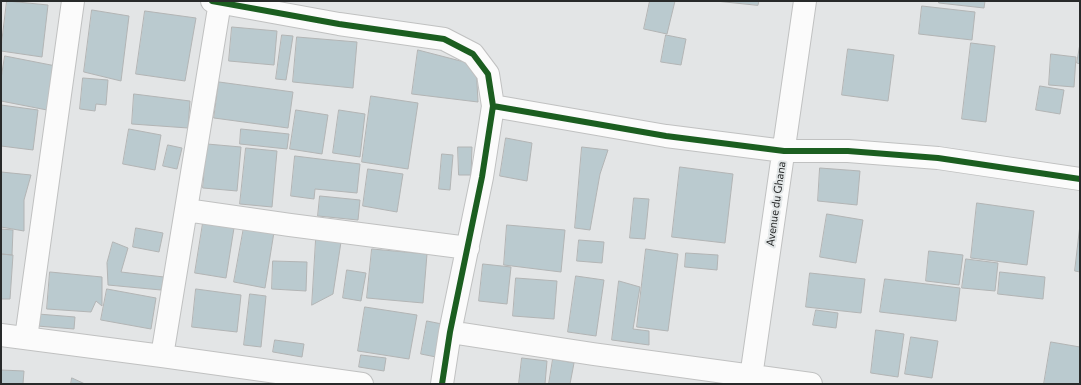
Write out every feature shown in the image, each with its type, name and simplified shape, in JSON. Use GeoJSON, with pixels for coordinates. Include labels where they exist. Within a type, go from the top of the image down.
{"type":"FeatureCollection","features":[{"type":"Feature","properties":{"kind":"street"},"geometry":{"type":"LineString","coordinates":[[26,338],[73,1]]}},
{"type":"Feature","properties":{"kind":"street","name":"Avenue du Ghana"},"geometry":{"type":"LineString","coordinates":[[751,380],[805,1]]}},
{"type":"Feature","properties":{"kind":"street"},"geometry":{"type":"LineString","coordinates":[[162,356],[186,210],[216,2],[339,24],[444,40],[473,54],[488,74],[493,106],[482,177],[450,332],[442,384]]}},
{"type":"Feature","properties":{"kind":"street"},"geometry":{"type":"LineString","coordinates":[[493,106],[666,136],[784,151],[848,150],[938,158],[1080,179]]}},
{"type":"Feature","properties":{"kind":"street"},"geometry":{"type":"LineString","coordinates":[[186,210],[468,248]]}},
{"type":"Feature","properties":{"kind":"street"},"geometry":{"type":"LineString","coordinates":[[450,332],[751,380],[811,384]]}},
{"type":"Feature","properties":{"kind":"street"},"geometry":{"type":"LineString","coordinates":[[1,335],[162,356],[285,378],[362,384]]}},
{"type":"Feature","properties":{"kind":"building"},"geometry":{"type":"Polygon","coordinates":[[[7,1],[48,5],[42,57],[1,51],[7,1]]]}},
{"type":"Feature","properties":{"kind":"building"},"geometry":{"type":"Polygon","coordinates":[[[650,1],[675,1],[667,34],[644,29],[650,1]]]}},
{"type":"Feature","properties":{"kind":"building"},"geometry":{"type":"Polygon","coordinates":[[[716,1],[759,1],[758,5],[716,1]]]}},
{"type":"Feature","properties":{"kind":"building"},"geometry":{"type":"Polygon","coordinates":[[[939,1],[985,1],[984,8],[939,3],[939,1]]]}},
{"type":"Feature","properties":{"kind":"building"},"geometry":{"type":"Polygon","coordinates":[[[922,6],[975,12],[972,40],[919,34],[922,6]]]}},
{"type":"Feature","properties":{"kind":"building"},"geometry":{"type":"Polygon","coordinates":[[[92,10],[129,16],[121,81],[84,72],[92,10]]]}},
{"type":"Feature","properties":{"kind":"building"},"geometry":{"type":"Polygon","coordinates":[[[145,11],[196,18],[185,81],[136,74],[145,11]]]}},
{"type":"Feature","properties":{"kind":"building"},"geometry":{"type":"Polygon","coordinates":[[[232,27],[277,31],[274,65],[229,61],[232,27]]]}},
{"type":"Feature","properties":{"kind":"building"},"geometry":{"type":"Polygon","coordinates":[[[282,35],[293,36],[286,80],[276,79],[282,35]]]}},
{"type":"Feature","properties":{"kind":"building"},"geometry":{"type":"Polygon","coordinates":[[[666,35],[686,39],[681,65],[661,62],[666,35]]]}},
{"type":"Feature","properties":{"kind":"building"},"geometry":{"type":"Polygon","coordinates":[[[297,37],[357,42],[353,88],[293,82],[297,37]]]}},
{"type":"Feature","properties":{"kind":"building"},"geometry":{"type":"Polygon","coordinates":[[[971,43],[995,46],[986,122],[962,119],[971,43]]]}},
{"type":"Feature","properties":{"kind":"building"},"geometry":{"type":"Polygon","coordinates":[[[1080,44],[1080,64],[1077,63],[1080,44]]]}},
{"type":"Feature","properties":{"kind":"building"},"geometry":{"type":"Polygon","coordinates":[[[848,49],[894,55],[888,101],[842,95],[848,49]]]}},
{"type":"Feature","properties":{"kind":"building"},"geometry":{"type":"Polygon","coordinates":[[[418,50],[476,65],[478,102],[412,94],[418,50]]]}},
{"type":"Feature","properties":{"kind":"building"},"geometry":{"type":"Polygon","coordinates":[[[1051,54],[1076,57],[1074,87],[1049,85],[1051,54]]]}},
{"type":"Feature","properties":{"kind":"building"},"geometry":{"type":"Polygon","coordinates":[[[5,56],[56,66],[47,110],[1,101],[1,79],[5,56]]]}},
{"type":"Feature","properties":{"kind":"building"},"geometry":{"type":"Polygon","coordinates":[[[83,78],[108,80],[106,105],[96,104],[95,111],[80,109],[83,78]]]}},
{"type":"Feature","properties":{"kind":"building"},"geometry":{"type":"Polygon","coordinates":[[[219,82],[293,92],[288,128],[214,118],[219,82]]]}},
{"type":"Feature","properties":{"kind":"building"},"geometry":{"type":"Polygon","coordinates":[[[1040,86],[1064,90],[1060,114],[1036,110],[1040,86]]]}},
{"type":"Feature","properties":{"kind":"building"},"geometry":{"type":"Polygon","coordinates":[[[134,94],[190,101],[188,128],[132,124],[134,94]]]}},
{"type":"Feature","properties":{"kind":"building"},"geometry":{"type":"Polygon","coordinates":[[[371,96],[418,103],[408,169],[362,162],[371,96]]]}},
{"type":"Feature","properties":{"kind":"building"},"geometry":{"type":"Polygon","coordinates":[[[1,105],[38,110],[33,150],[1,146],[1,105]]]}},
{"type":"Feature","properties":{"kind":"building"},"geometry":{"type":"Polygon","coordinates":[[[296,110],[328,115],[322,154],[290,149],[296,110]]]}},
{"type":"Feature","properties":{"kind":"building"},"geometry":{"type":"Polygon","coordinates":[[[339,110],[365,114],[360,157],[333,153],[339,110]]]}},
{"type":"Feature","properties":{"kind":"building"},"geometry":{"type":"Polygon","coordinates":[[[129,129],[161,135],[155,170],[123,164],[129,129]]]}},
{"type":"Feature","properties":{"kind":"building"},"geometry":{"type":"Polygon","coordinates":[[[241,129],[289,134],[287,149],[240,144],[241,129]]]}},
{"type":"Feature","properties":{"kind":"building"},"geometry":{"type":"Polygon","coordinates":[[[506,138],[532,143],[527,181],[500,176],[506,138]]]}},
{"type":"Feature","properties":{"kind":"building"},"geometry":{"type":"Polygon","coordinates":[[[207,144],[241,147],[237,191],[203,188],[207,144]]]}},
{"type":"Feature","properties":{"kind":"building"},"geometry":{"type":"Polygon","coordinates":[[[168,145],[182,148],[177,169],[163,166],[168,145]]]}},
{"type":"Feature","properties":{"kind":"building"},"geometry":{"type":"Polygon","coordinates":[[[458,147],[472,147],[471,175],[459,175],[458,147]]]}},
{"type":"Feature","properties":{"kind":"building"},"geometry":{"type":"Polygon","coordinates":[[[582,147],[608,150],[600,174],[590,230],[575,228],[582,147]]]}},
{"type":"Feature","properties":{"kind":"building"},"geometry":{"type":"Polygon","coordinates":[[[246,148],[277,151],[272,207],[240,204],[246,148]]]}},
{"type":"Feature","properties":{"kind":"building"},"geometry":{"type":"Polygon","coordinates":[[[442,154],[453,155],[450,190],[439,189],[442,154]]]}},
{"type":"Feature","properties":{"kind":"building"},"geometry":{"type":"Polygon","coordinates":[[[295,156],[360,164],[357,193],[315,189],[314,199],[291,196],[295,156]]]}},
{"type":"Feature","properties":{"kind":"building"},"geometry":{"type":"Polygon","coordinates":[[[680,167],[733,174],[725,243],[672,237],[680,167]]]}},
{"type":"Feature","properties":{"kind":"building"},"geometry":{"type":"Polygon","coordinates":[[[820,168],[860,171],[857,205],[818,201],[820,168]]]}},
{"type":"Feature","properties":{"kind":"building"},"geometry":{"type":"Polygon","coordinates":[[[368,169],[403,174],[397,212],[363,206],[368,169]]]}},
{"type":"Feature","properties":{"kind":"building"},"geometry":{"type":"Polygon","coordinates":[[[1,172],[31,175],[24,200],[24,231],[1,227],[1,172]]]}},
{"type":"Feature","properties":{"kind":"building"},"geometry":{"type":"Polygon","coordinates":[[[320,196],[360,200],[358,220],[318,216],[320,196]]]}},
{"type":"Feature","properties":{"kind":"building"},"geometry":{"type":"Polygon","coordinates":[[[634,198],[649,199],[645,239],[630,238],[634,198]]]}},
{"type":"Feature","properties":{"kind":"building"},"geometry":{"type":"Polygon","coordinates":[[[977,203],[1034,211],[1027,265],[971,258],[977,203]]]}},
{"type":"Feature","properties":{"kind":"building"},"geometry":{"type":"Polygon","coordinates":[[[827,214],[863,220],[856,263],[820,257],[827,214]]]}},
{"type":"Feature","properties":{"kind":"building"},"geometry":{"type":"Polygon","coordinates":[[[203,223],[234,228],[226,278],[195,273],[203,223]]]}},
{"type":"Feature","properties":{"kind":"building"},"geometry":{"type":"Polygon","coordinates":[[[507,225],[565,230],[561,272],[504,265],[507,225]]]}},
{"type":"Feature","properties":{"kind":"building"},"geometry":{"type":"Polygon","coordinates":[[[1080,225],[1080,272],[1075,271],[1080,225]]]}},
{"type":"Feature","properties":{"kind":"building"},"geometry":{"type":"Polygon","coordinates":[[[244,227],[274,232],[265,288],[234,282],[244,227]]]}},
{"type":"Feature","properties":{"kind":"building"},"geometry":{"type":"Polygon","coordinates":[[[136,228],[163,233],[159,252],[133,247],[136,228]]]}},
{"type":"Feature","properties":{"kind":"building"},"geometry":{"type":"Polygon","coordinates":[[[1,229],[13,230],[12,255],[1,254],[1,229]]]}},
{"type":"Feature","properties":{"kind":"building"},"geometry":{"type":"Polygon","coordinates":[[[316,239],[341,242],[333,294],[312,305],[316,239]]]}},
{"type":"Feature","properties":{"kind":"building"},"geometry":{"type":"Polygon","coordinates":[[[579,240],[604,242],[602,263],[577,261],[579,240]]]}},
{"type":"Feature","properties":{"kind":"building"},"geometry":{"type":"Polygon","coordinates":[[[113,242],[128,248],[121,272],[164,277],[161,290],[108,285],[107,263],[113,242]]]}},
{"type":"Feature","properties":{"kind":"building"},"geometry":{"type":"Polygon","coordinates":[[[372,249],[427,254],[423,303],[367,298],[372,249]]]}},
{"type":"Feature","properties":{"kind":"building"},"geometry":{"type":"Polygon","coordinates":[[[646,249],[678,254],[668,331],[637,327],[646,249]]]}},
{"type":"Feature","properties":{"kind":"building"},"geometry":{"type":"Polygon","coordinates":[[[929,251],[963,255],[959,285],[926,281],[929,251]]]}},
{"type":"Feature","properties":{"kind":"building"},"geometry":{"type":"Polygon","coordinates":[[[686,253],[718,255],[717,270],[685,267],[686,253]]]}},
{"type":"Feature","properties":{"kind":"building"},"geometry":{"type":"Polygon","coordinates":[[[1,254],[13,255],[10,299],[1,299],[1,254]]]}},
{"type":"Feature","properties":{"kind":"building"},"geometry":{"type":"Polygon","coordinates":[[[966,259],[998,263],[995,291],[962,288],[966,259]]]}},
{"type":"Feature","properties":{"kind":"building"},"geometry":{"type":"Polygon","coordinates":[[[273,261],[307,262],[306,291],[272,289],[273,261]]]}},
{"type":"Feature","properties":{"kind":"building"},"geometry":{"type":"Polygon","coordinates":[[[483,264],[511,267],[507,304],[479,301],[483,264]]]}},
{"type":"Feature","properties":{"kind":"building"},"geometry":{"type":"Polygon","coordinates":[[[347,270],[366,273],[361,301],[343,298],[347,270]]]}},
{"type":"Feature","properties":{"kind":"building"},"geometry":{"type":"Polygon","coordinates":[[[50,272],[102,277],[102,306],[96,301],[91,312],[47,309],[50,272]]]}},
{"type":"Feature","properties":{"kind":"building"},"geometry":{"type":"Polygon","coordinates":[[[1000,272],[1045,277],[1043,299],[998,294],[1000,272]]]}},
{"type":"Feature","properties":{"kind":"building"},"geometry":{"type":"Polygon","coordinates":[[[810,273],[865,279],[861,313],[806,307],[810,273]]]}},
{"type":"Feature","properties":{"kind":"building"},"geometry":{"type":"Polygon","coordinates":[[[576,276],[604,280],[596,336],[568,332],[576,276]]]}},
{"type":"Feature","properties":{"kind":"building"},"geometry":{"type":"Polygon","coordinates":[[[516,278],[557,281],[554,319],[513,316],[516,278]]]}},
{"type":"Feature","properties":{"kind":"building"},"geometry":{"type":"Polygon","coordinates":[[[885,279],[960,288],[956,321],[880,312],[885,279]]]}},
{"type":"Feature","properties":{"kind":"building"},"geometry":{"type":"Polygon","coordinates":[[[619,281],[640,287],[633,329],[649,331],[649,345],[612,340],[619,281]]]}},
{"type":"Feature","properties":{"kind":"building"},"geometry":{"type":"Polygon","coordinates":[[[107,289],[156,298],[151,329],[101,320],[107,289]]]}},
{"type":"Feature","properties":{"kind":"building"},"geometry":{"type":"Polygon","coordinates":[[[196,289],[241,295],[237,332],[192,327],[196,289]]]}},
{"type":"Feature","properties":{"kind":"building"},"geometry":{"type":"Polygon","coordinates":[[[250,294],[266,296],[261,347],[244,345],[250,294]]]}},
{"type":"Feature","properties":{"kind":"building"},"geometry":{"type":"Polygon","coordinates":[[[365,307],[417,315],[409,359],[358,351],[365,307]]]}},
{"type":"Feature","properties":{"kind":"building"},"geometry":{"type":"Polygon","coordinates":[[[816,310],[838,313],[836,328],[813,325],[816,310]]]}},
{"type":"Feature","properties":{"kind":"building"},"geometry":{"type":"Polygon","coordinates":[[[38,314],[75,317],[74,329],[37,326],[38,314]]]}},
{"type":"Feature","properties":{"kind":"building"},"geometry":{"type":"Polygon","coordinates":[[[427,321],[442,324],[436,357],[421,354],[427,321]]]}},
{"type":"Feature","properties":{"kind":"building"},"geometry":{"type":"Polygon","coordinates":[[[876,330],[904,334],[898,377],[871,373],[876,330]]]}},
{"type":"Feature","properties":{"kind":"building"},"geometry":{"type":"Polygon","coordinates":[[[911,337],[938,341],[932,378],[905,374],[911,337]]]}},
{"type":"Feature","properties":{"kind":"building"},"geometry":{"type":"Polygon","coordinates":[[[275,340],[304,344],[302,357],[273,352],[275,340]]]}},
{"type":"Feature","properties":{"kind":"building"},"geometry":{"type":"Polygon","coordinates":[[[1051,342],[1080,347],[1080,384],[1044,384],[1051,342]]]}},
{"type":"Feature","properties":{"kind":"building"},"geometry":{"type":"Polygon","coordinates":[[[361,355],[386,358],[384,371],[359,367],[361,355]]]}},
{"type":"Feature","properties":{"kind":"building"},"geometry":{"type":"Polygon","coordinates":[[[522,358],[547,361],[545,384],[519,384],[522,358]]]}},
{"type":"Feature","properties":{"kind":"building"},"geometry":{"type":"Polygon","coordinates":[[[553,359],[574,363],[570,384],[549,384],[553,359]]]}},
{"type":"Feature","properties":{"kind":"building"},"geometry":{"type":"Polygon","coordinates":[[[1,370],[24,371],[23,384],[1,384],[1,370]]]}},
{"type":"Feature","properties":{"kind":"building"},"geometry":{"type":"Polygon","coordinates":[[[72,378],[85,384],[71,384],[72,378]]]}},
{"type":"Feature","properties":{"kind":"cycle path"},"geometry":{"type":"LineString","coordinates":[[212,1],[339,24],[444,39],[473,54],[488,74],[493,106],[482,177],[450,332],[442,384]]}},
{"type":"Feature","properties":{"kind":"cycle path"},"geometry":{"type":"LineString","coordinates":[[493,106],[666,136],[784,151],[848,151],[938,158],[1080,179]]}}]}
